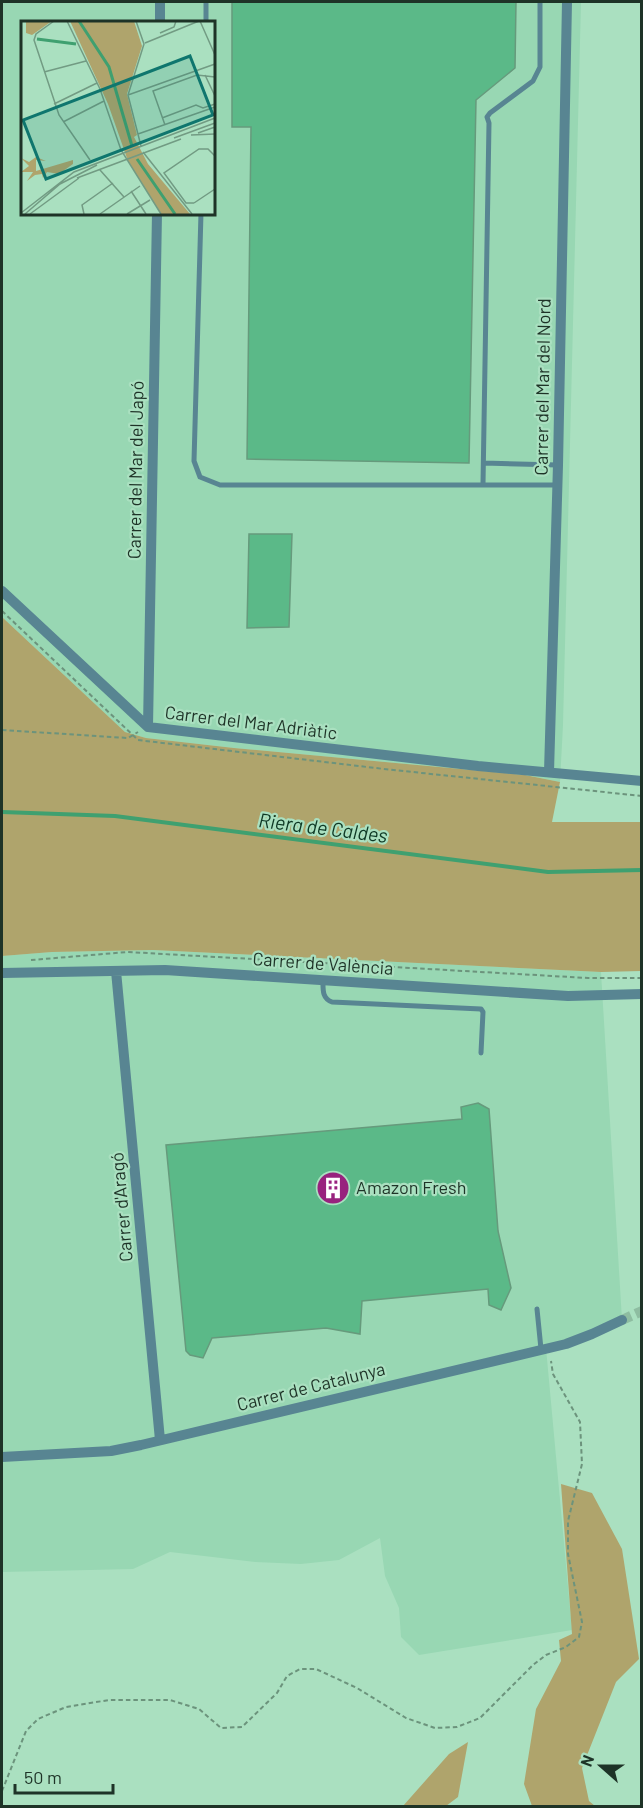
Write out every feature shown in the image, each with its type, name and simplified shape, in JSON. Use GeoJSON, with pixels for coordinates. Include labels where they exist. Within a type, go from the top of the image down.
{"type":"FeatureCollection","features":[{"type":"Feature","properties":{"kind":"street"},"geometry":{"type":"LineString","coordinates":[[160,2],[160,21]]}},
{"type":"Feature","properties":{"kind":"street","name":"Carrer del Mar del Nord"},"geometry":{"type":"LineString","coordinates":[[549,772],[558,465],[567,2]]}},
{"type":"Feature","properties":{"kind":"street","name":"Carrer del Mar del Japó"},"geometry":{"type":"LineString","coordinates":[[148,727],[157,214]]}},
{"type":"Feature","properties":{"kind":"street","name":"Carrer del Mar Adriàtic"},"geometry":{"type":"LineString","coordinates":[[2,591],[148,727],[478,766],[642,781]]}},
{"type":"Feature","properties":{"kind":"street","name":"Carrer de València"},"geometry":{"type":"LineString","coordinates":[[2,973],[165,970],[568,996],[642,994]]}},
{"type":"Feature","properties":{"kind":"street","name":"Carrer d'Aragó"},"geometry":{"type":"LineString","coordinates":[[116,971],[160,1440]]}},
{"type":"Feature","properties":{"kind":"street","name":"Carrer de Catalunya"},"geometry":{"type":"LineString","coordinates":[[2,1457],[111,1451],[545,1348],[592,1334],[622,1320]]}},
{"type":"Feature","properties":{"kind":"lane"},"geometry":{"type":"LineString","coordinates":[[206,2],[206,21]]}},
{"type":"Feature","properties":{"kind":"lane"},"geometry":{"type":"LineString","coordinates":[[483,484],[489,123],[487,117],[533,81],[537,74],[540,67],[540,2]]}},
{"type":"Feature","properties":{"kind":"lane"},"geometry":{"type":"LineString","coordinates":[[201,214],[194,461],[200,477],[220,485],[557,485]]}},
{"type":"Feature","properties":{"kind":"lane"},"geometry":{"type":"LineString","coordinates":[[484,464],[558,465]]}},
{"type":"Feature","properties":{"kind":"lane"},"geometry":{"type":"LineString","coordinates":[[323,980],[323,994],[327,1001],[332,1002],[481,1009],[483,1012],[481,1053]]}},
{"type":"Feature","properties":{"kind":"lane"},"geometry":{"type":"LineString","coordinates":[[537,1309],[545,1348]]}},
{"type":"Feature","properties":{"kind":"path"},"geometry":{"type":"LineString","coordinates":[[2,730],[128,738],[148,727]]}},
{"type":"Feature","properties":{"kind":"path"},"geometry":{"type":"LineString","coordinates":[[25,960],[128,952],[588,978],[642,978]]}},
{"type":"Feature","properties":{"kind":"path"},"geometry":{"type":"LineString","coordinates":[[2,1791],[26,1731],[38,1719],[66,1707],[109,1700],[170,1700],[199,1709],[221,1728],[242,1727],[277,1693],[287,1676],[300,1669],[316,1669],[357,1688],[406,1718],[435,1728],[457,1727],[480,1718],[533,1665],[579,1637],[582,1622],[568,1554],[568,1521],[582,1464],[580,1422],[553,1374],[545,1348]]}},
{"type":"Feature","properties":{"kind":"shaded area"},"geometry":{"type":"Polygon","coordinates":[[[2,2],[581,2],[560,782],[525,775],[146,738],[125,732],[2,617],[2,2]]]}},
{"type":"Feature","properties":{"kind":"shaded area"},"geometry":{"type":"Polygon","coordinates":[[[2,617],[125,732],[146,738],[234,748],[525,775],[560,782],[552,822],[641,822],[641,971],[601,972],[153,950],[52,952],[2,956],[2,617]]]}},
{"type":"Feature","properties":{"kind":"shaded area"},"geometry":{"type":"Polygon","coordinates":[[[153,950],[601,972],[622,1320],[546,1348],[572,1630],[419,1655],[401,1637],[399,1608],[385,1576],[380,1538],[339,1560],[301,1564],[255,1562],[170,1552],[133,1569],[2,1572],[2,956],[52,952],[153,950]]]}},
{"type":"Feature","properties":{"kind":"shaded area"},"geometry":{"type":"Polygon","coordinates":[[[561,1484],[592,1493],[622,1549],[639,1659],[616,1682],[582,1768],[589,1801],[595,1806],[532,1806],[524,1784],[536,1709],[561,1661],[559,1640],[572,1634],[561,1484]]]}},
{"type":"Feature","properties":{"kind":"shaded area"},"geometry":{"type":"Polygon","coordinates":[[[468,1742],[458,1797],[446,1806],[403,1806],[449,1754],[468,1742]]]}},
{"type":"Feature","properties":{"kind":"building"},"geometry":{"type":"Polygon","coordinates":[[[232,2],[516,2],[515,68],[476,100],[469,463],[247,459],[251,127],[232,127],[232,2]]]}},
{"type":"Feature","properties":{"kind":"building"},"geometry":{"type":"Polygon","coordinates":[[[249,534],[292,534],[289,627],[247,628],[249,534]]]}},
{"type":"Feature","properties":{"kind":"building","name":"Amazon Fresh"},"geometry":{"type":"Polygon","coordinates":[[[478,1103],[489,1109],[498,1231],[511,1288],[501,1310],[489,1305],[488,1289],[362,1301],[360,1334],[326,1328],[212,1338],[203,1358],[190,1355],[186,1351],[166,1145],[462,1119],[461,1107],[478,1103]]]}},
{"type":"Feature","properties":{"kind":"waterway","name":"Riera de Caldes"},"geometry":{"type":"LineString","coordinates":[[2,812],[115,816],[548,872],[642,870]]}},
{"type":"Feature","properties":{"kind":"tunnel"},"geometry":{"type":"LineString","coordinates":[[622,1320],[642,1311]]}},
{"type":"Feature","properties":{"kind":"place","name":"Amazon Fresh"},"geometry":{"type":"Point","coordinates":[333,1188]}}]}
